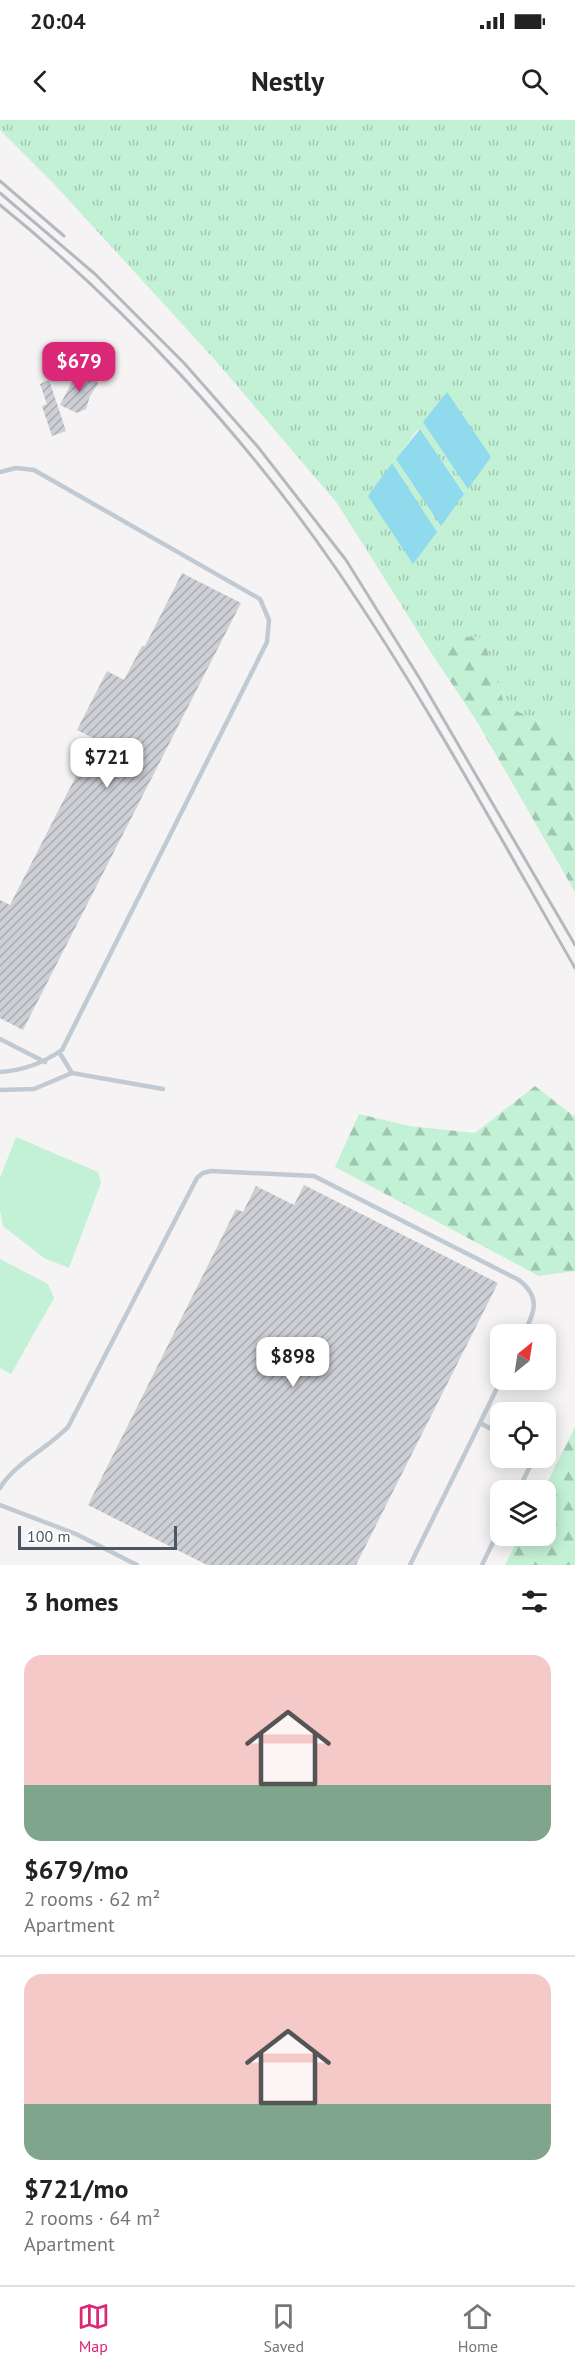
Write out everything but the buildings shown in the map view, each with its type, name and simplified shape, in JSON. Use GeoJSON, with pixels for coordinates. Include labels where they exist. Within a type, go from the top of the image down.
{"type":"FeatureCollection","features":[{"type":"Feature","properties":{"kind":"lane"},"geometry":{"type":"LineString","coordinates":[[0,472],[16,468],[34,470],[260,599],[269,620],[267,642],[59,1052],[45,1062],[22,1070],[0,1072]]}},
{"type":"Feature","properties":{"kind":"lane"},"geometry":{"type":"LineString","coordinates":[[0,1039],[45,1062]]}},
{"type":"Feature","properties":{"kind":"lane"},"geometry":{"type":"LineString","coordinates":[[59,1052],[72,1073]]}},
{"type":"Feature","properties":{"kind":"lane"},"geometry":{"type":"LineString","coordinates":[[0,1090],[34,1089],[72,1073],[163,1089]]}},
{"type":"Feature","properties":{"kind":"lane"},"geometry":{"type":"LineString","coordinates":[[0,1488],[10,1476],[56,1440],[68,1427],[197,1178],[203,1173],[221,1171],[314,1176],[527,1286],[533,1297],[534,1306],[528,1324]]}},
{"type":"Feature","properties":{"kind":"lane"},"geometry":{"type":"LineString","coordinates":[[410,1565],[496,1390]]}},
{"type":"Feature","properties":{"kind":"lane"},"geometry":{"type":"LineString","coordinates":[[480,1423],[490,1428]]}},
{"type":"Feature","properties":{"kind":"lane"},"geometry":{"type":"LineString","coordinates":[[0,1505],[76,1534],[137,1565]]}},
{"type":"Feature","properties":{"kind":"lane"},"geometry":{"type":"LineString","coordinates":[[482,1565],[491,1546]]}},
{"type":"Feature","properties":{"kind":"green space"},"geometry":{"type":"Polygon","coordinates":[[[0,120],[575,120],[575,737],[505,706],[483,638],[450,635],[430,651],[337,503],[215,360],[55,185],[0,130],[0,120]],[[420,429],[417,430],[396,460],[464,494],[420,429]]]}},
{"type":"Feature","properties":{"kind":"green space"},"geometry":{"type":"Polygon","coordinates":[[[450,635],[483,638],[505,706],[575,737],[575,892],[476,720],[430,651],[450,635]]]}},
{"type":"Feature","properties":{"kind":"green space"},"geometry":{"type":"Polygon","coordinates":[[[535,1086],[575,1117],[575,1271],[539,1276],[335,1167],[359,1114],[409,1126],[475,1133],[535,1086]]]}},
{"type":"Feature","properties":{"kind":"green space"},"geometry":{"type":"Polygon","coordinates":[[[16,1137],[98,1172],[101,1183],[69,1268],[44,1258],[3,1226],[0,1210],[0,1178],[16,1137]]]}},
{"type":"Feature","properties":{"kind":"green space"},"geometry":{"type":"Polygon","coordinates":[[[0,1259],[48,1284],[54,1298],[11,1374],[0,1368],[0,1259]]]}},
{"type":"Feature","properties":{"kind":"green space"},"geometry":{"type":"Polygon","coordinates":[[[575,1427],[575,1565],[505,1565],[515,1546],[556,1546],[556,1480],[548,1480],[575,1427]]]}},
{"type":"Feature","properties":{"kind":"water"},"geometry":{"type":"Polygon","coordinates":[[[447,392],[491,457],[468,489],[423,422],[447,392]]]}},
{"type":"Feature","properties":{"kind":"water"},"geometry":{"type":"Polygon","coordinates":[[[420,429],[464,494],[441,526],[396,459],[420,429]]]}},
{"type":"Feature","properties":{"kind":"water"},"geometry":{"type":"Polygon","coordinates":[[[392,463],[437,532],[413,564],[368,496],[392,463]]]}},
{"type":"Feature","properties":{"kind":"railway"},"geometry":{"type":"LineString","coordinates":[[0,181],[64,236]]}},
{"type":"Feature","properties":{"kind":"railway"},"geometry":{"type":"LineString","coordinates":[[0,193],[95,274],[184,363],[258,447],[346,560],[420,679],[575,945]]}},
{"type":"Feature","properties":{"kind":"railway"},"geometry":{"type":"LineString","coordinates":[[0,205],[93,286],[138,330],[224,423],[302,520],[400,667],[460,766],[575,968]]}}]}
